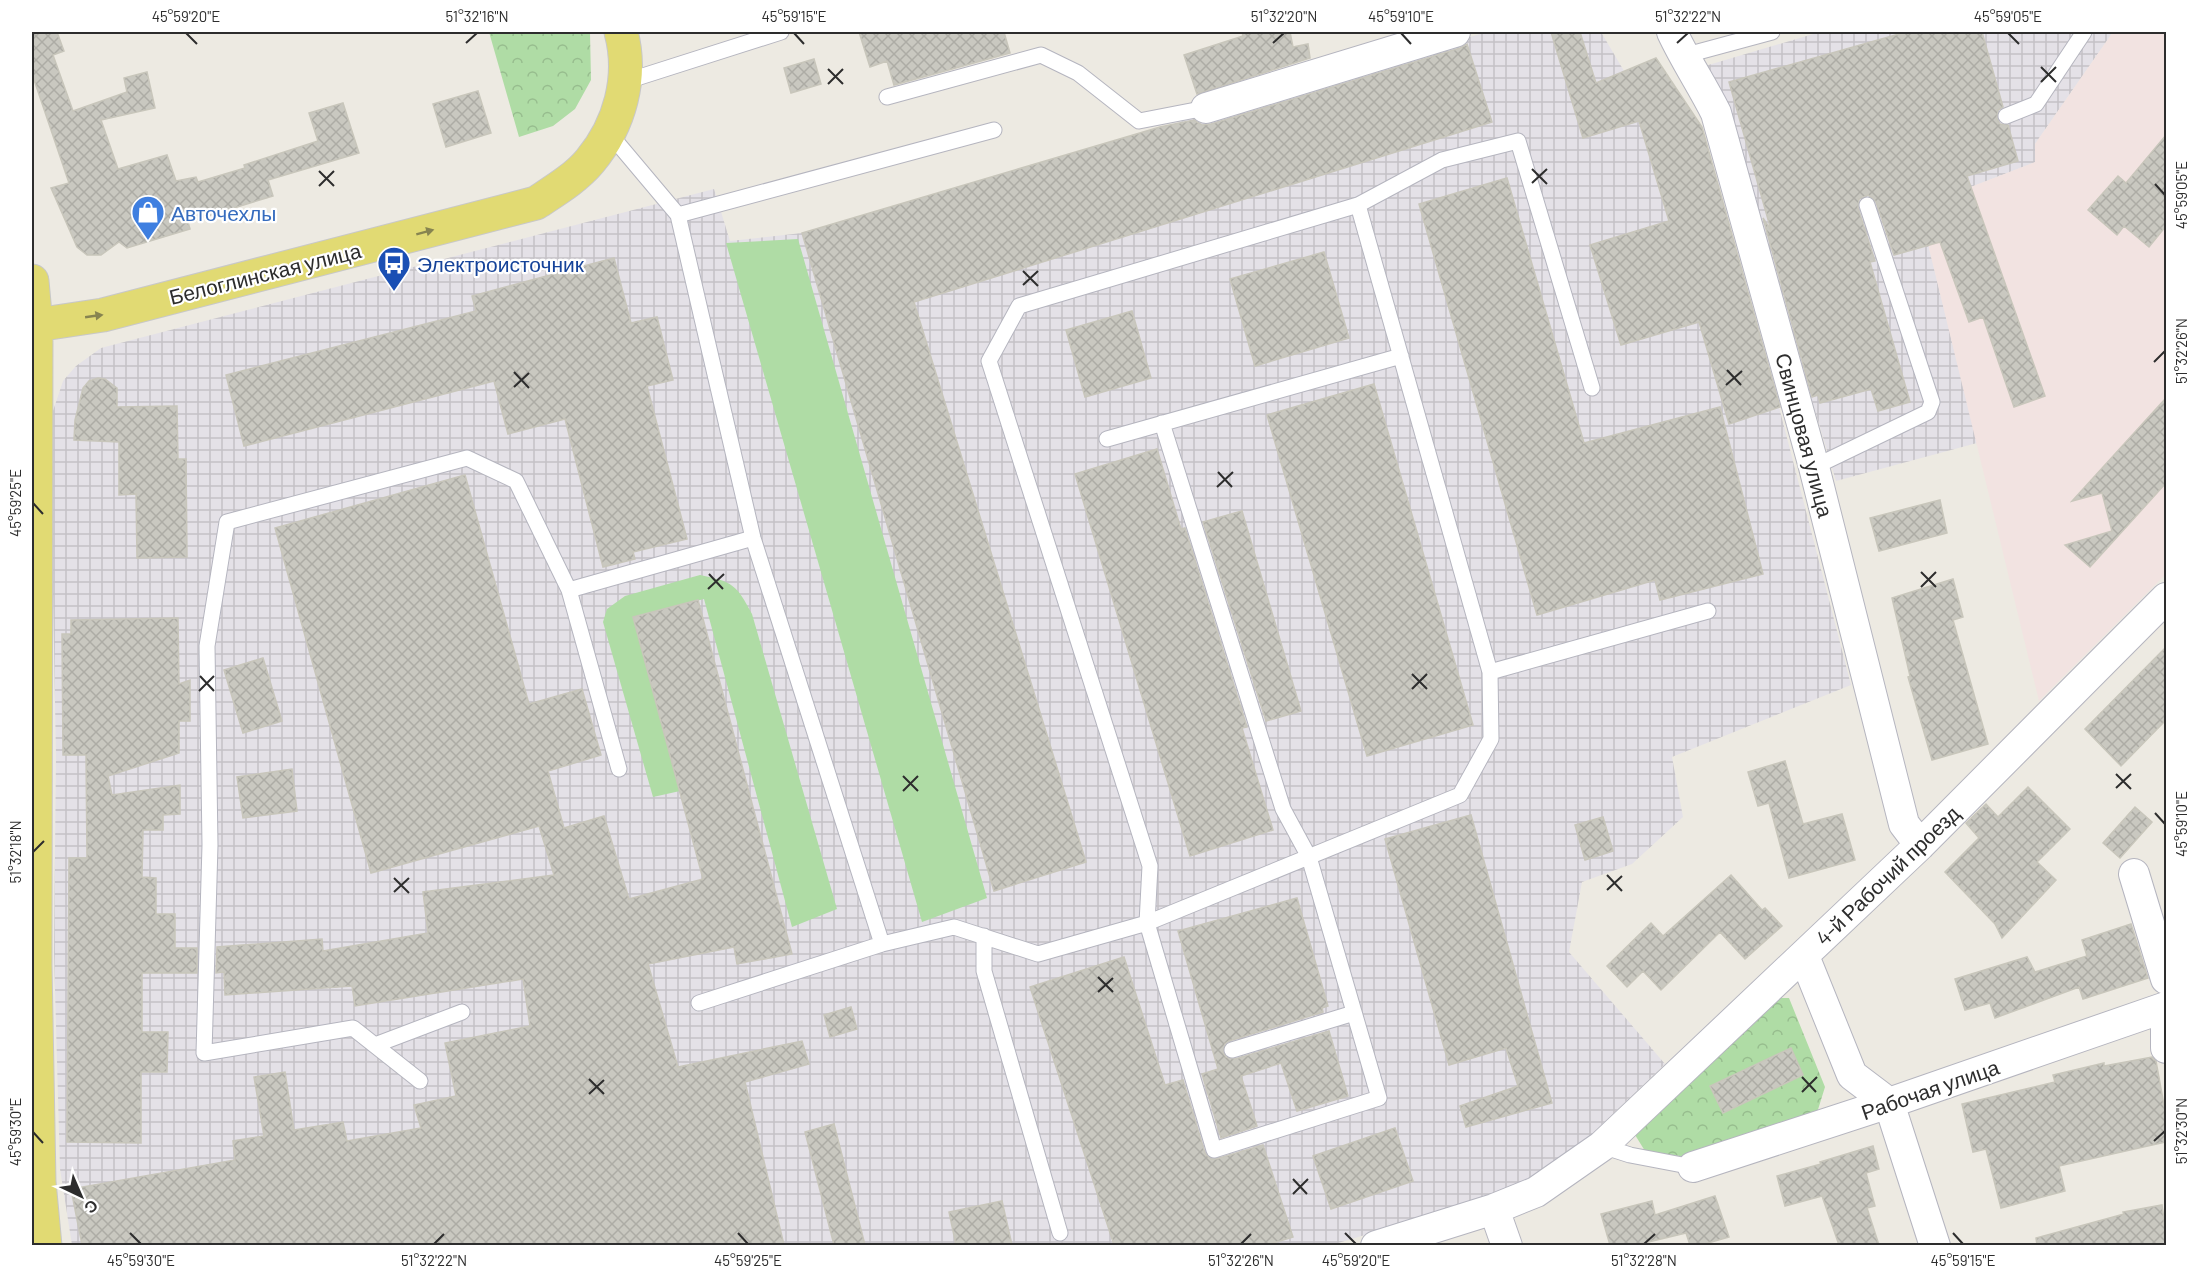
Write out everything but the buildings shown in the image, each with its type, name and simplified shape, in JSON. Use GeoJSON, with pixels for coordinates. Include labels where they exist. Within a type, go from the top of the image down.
{"type":"FeatureCollection","features":[{"type":"Feature","properties":{"kind":"main road","name":"Белоглинская улица"},"geometry":{"type":"LineString","coordinates":[[34,325],[103,315],[536,203],[567,182],[590,162],[609,133],[622,102],[625,45],[621,32]]}},
{"type":"Feature","properties":{"kind":"main road"},"geometry":{"type":"LineString","coordinates":[[32,281],[34,325],[35,956],[39,1182],[45,1245]]}},
{"type":"Feature","properties":{"kind":"street"},"geometry":{"type":"LineString","coordinates":[[1206,108],[1455,32]]}},
{"type":"Feature","properties":{"kind":"street","name":"Свинцовая улица"},"geometry":{"type":"LineString","coordinates":[[1678,44],[1716,113],[1815,467],[1904,824],[1920,845]]}},
{"type":"Feature","properties":{"kind":"street","name":"4-й Рабочий проезд"},"geometry":{"type":"LineString","coordinates":[[1602,1146],[1920,845],[2166,598]]}},
{"type":"Feature","properties":{"kind":"street"},"geometry":{"type":"LineString","coordinates":[[2134,874],[2166,979]]}},
{"type":"Feature","properties":{"kind":"street"},"geometry":{"type":"LineString","coordinates":[[1804,956],[1852,1075],[1889,1103],[1935,1245]]}},
{"type":"Feature","properties":{"kind":"street","name":"Рабочая улица"},"geometry":{"type":"LineString","coordinates":[[1693,1167],[1889,1103],[2166,1007]]}},
{"type":"Feature","properties":{"kind":"street"},"geometry":{"type":"LineString","coordinates":[[2166,1028],[2166,1048]]}},
{"type":"Feature","properties":{"kind":"street"},"geometry":{"type":"LineString","coordinates":[[1376,1245],[1494,1209],[1536,1192],[1602,1146]]}},
{"type":"Feature","properties":{"kind":"street"},"geometry":{"type":"LineString","coordinates":[[1494,1209],[1507,1245]]}},
{"type":"Feature","properties":{"kind":"lane"},"geometry":{"type":"LineString","coordinates":[[624,82],[781,32]]}},
{"type":"Feature","properties":{"kind":"lane"},"geometry":{"type":"LineString","coordinates":[[1678,44],[1772,32]]}},
{"type":"Feature","properties":{"kind":"lane"},"geometry":{"type":"LineString","coordinates":[[2006,116],[2036,104],[2084,32]]}},
{"type":"Feature","properties":{"kind":"lane"},"geometry":{"type":"LineString","coordinates":[[887,96],[1041,55],[1078,73],[1139,121],[1206,108]]}},
{"type":"Feature","properties":{"kind":"lane"},"geometry":{"type":"LineString","coordinates":[[678,215],[994,130]]}},
{"type":"Feature","properties":{"kind":"lane"},"geometry":{"type":"LineString","coordinates":[[609,133],[678,215],[753,538],[882,944]]}},
{"type":"Feature","properties":{"kind":"lane"},"geometry":{"type":"LineString","coordinates":[[1162,423],[1283,809],[1309,857],[1378,1098],[1214,1150],[1147,923],[1149,866],[989,361],[1019,306],[1358,205],[1442,160],[1518,141],[1592,388]]}},
{"type":"Feature","properties":{"kind":"lane"},"geometry":{"type":"LineString","coordinates":[[699,1003],[882,944],[954,927],[1038,954],[1147,923],[1460,795],[1491,739],[1490,672],[1358,205]]}},
{"type":"Feature","properties":{"kind":"lane"},"geometry":{"type":"LineString","coordinates":[[1815,467],[1928,412],[1932,402],[1867,205]]}},
{"type":"Feature","properties":{"kind":"lane"},"geometry":{"type":"LineString","coordinates":[[1107,439],[1401,356]]}},
{"type":"Feature","properties":{"kind":"lane"},"geometry":{"type":"LineString","coordinates":[[420,1081],[353,1028],[204,1053],[210,845],[207,646],[227,522],[467,458],[516,481],[569,590],[619,769]]}},
{"type":"Feature","properties":{"kind":"lane"},"geometry":{"type":"LineString","coordinates":[[569,590],[753,538]]}},
{"type":"Feature","properties":{"kind":"lane"},"geometry":{"type":"LineString","coordinates":[[1490,672],[1708,611]]}},
{"type":"Feature","properties":{"kind":"lane"},"geometry":{"type":"LineString","coordinates":[[984,936],[984,971],[1060,1233]]}},
{"type":"Feature","properties":{"kind":"lane"},"geometry":{"type":"LineString","coordinates":[[375,1046],[462,1012]]}},
{"type":"Feature","properties":{"kind":"lane"},"geometry":{"type":"LineString","coordinates":[[1232,1050],[1354,1013]]}},
{"type":"Feature","properties":{"kind":"lane"},"geometry":{"type":"LineString","coordinates":[[1602,1146],[1630,1155],[1693,1167]]}},
{"type":"Feature","properties":{"kind":"shaded area"},"geometry":{"type":"Polygon","coordinates":[[[1487,32],[1601,32],[1624,71],[1729,423],[1779,407],[1851,685],[1672,757],[1683,817],[1632,864],[1582,882],[1569,952],[1665,1064],[1574,1151],[1533,1181],[1489,1198],[1328,1246],[72,1245],[60,1169],[54,952],[56,756],[50,431],[53,411],[63,381],[76,366],[101,348],[714,189],[730,241],[802,233],[1487,32]]]}},
{"type":"Feature","properties":{"kind":"shaded area"},"geometry":{"type":"Polygon","coordinates":[[[1820,32],[2113,32],[2035,144],[2036,162],[1919,207],[1977,443],[1836,481],[1725,109],[1705,66],[1820,32]]]}},
{"type":"Feature","properties":{"kind":"shaded area"},"geometry":{"type":"Polygon","coordinates":[[[2113,32],[2166,32],[2166,574],[2039,701],[1919,207],[2035,162],[2035,144],[2113,32]]]}},
{"type":"Feature","properties":{"kind":"green space"},"geometry":{"type":"Polygon","coordinates":[[[489,32],[590,32],[591,80],[575,109],[553,126],[519,137],[489,32]]]}},
{"type":"Feature","properties":{"kind":"green space"},"geometry":{"type":"Polygon","coordinates":[[[798,239],[987,898],[922,922],[726,243],[798,239]]]}},
{"type":"Feature","properties":{"kind":"green space"},"geometry":{"type":"Polygon","coordinates":[[[700,575],[732,586],[742,596],[752,614],[837,909],[792,927],[704,599],[634,617],[680,791],[653,797],[603,622],[607,609],[625,596],[700,575]]]}},
{"type":"Feature","properties":{"kind":"green space"},"geometry":{"type":"Polygon","coordinates":[[[1778,998],[1789,998],[1825,1087],[1816,1116],[1693,1158],[1645,1151],[1632,1130],[1778,998]]]}},
{"type":"Feature","properties":{"kind":"place","name":"Авточехлы"},"geometry":{"type":"Point","coordinates":[148,241]}},
{"type":"Feature","properties":{"kind":"place","name":"Электроисточник"},"geometry":{"type":"Point","coordinates":[394,292]}}]}
